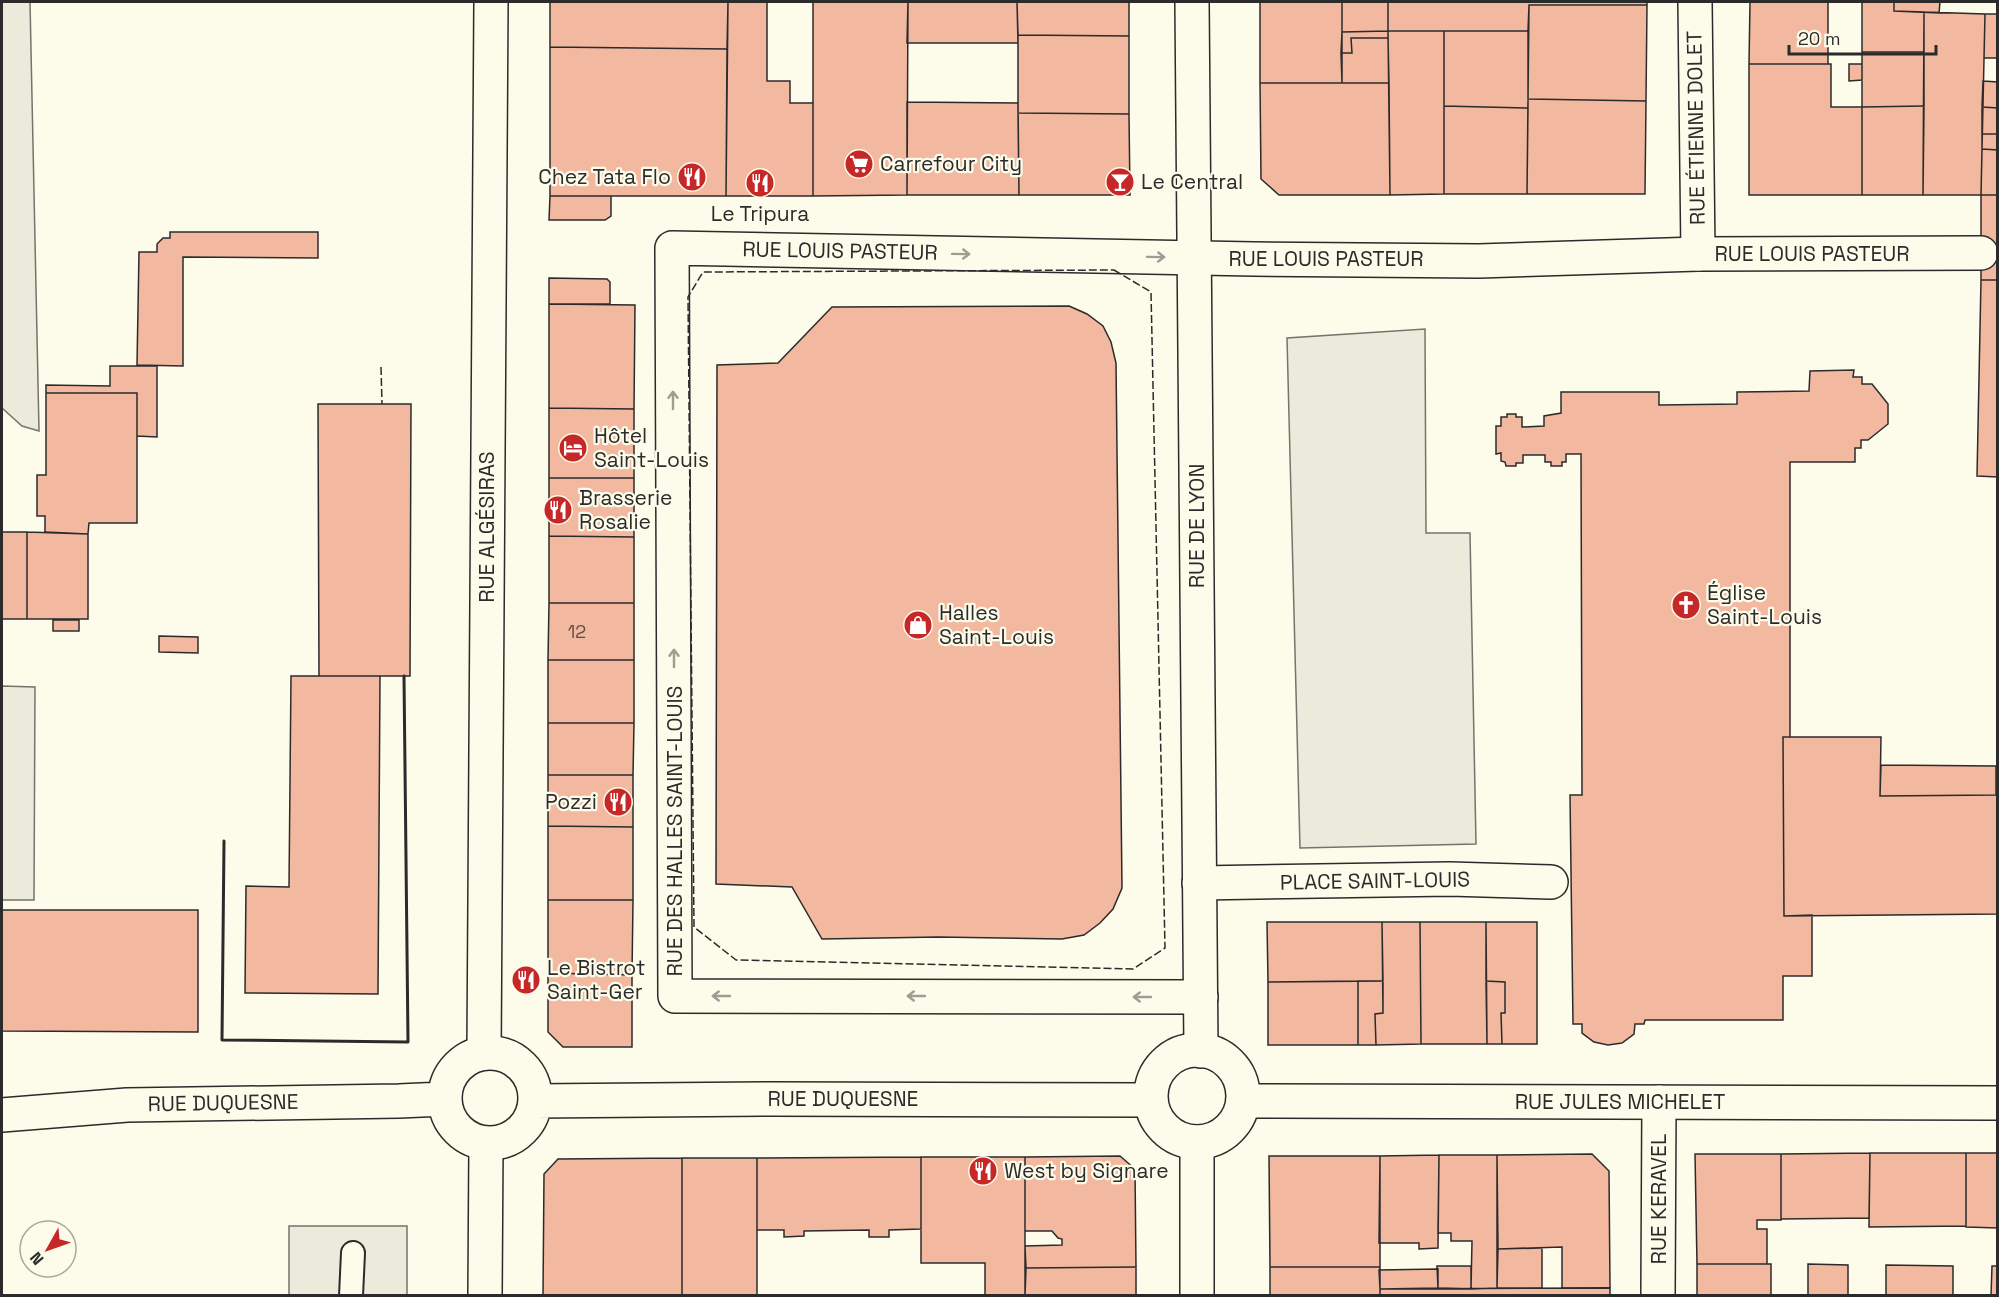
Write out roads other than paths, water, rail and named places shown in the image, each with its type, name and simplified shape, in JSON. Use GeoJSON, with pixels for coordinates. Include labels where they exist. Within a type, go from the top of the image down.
{"type":"FeatureCollection","features":[{"type":"Feature","properties":{"kind":"street","name":"RUE ALGÉSIRAS"},"geometry":{"type":"LineString","coordinates":[[484,1053],[491,2]]}},
{"type":"Feature","properties":{"kind":"street","name":"RUE DE LYON"},"geometry":{"type":"LineString","coordinates":[[1192,2],[1201,1050]]}},
{"type":"Feature","properties":{"kind":"street","name":"RUE ÉTIENNE DOLET"},"geometry":{"type":"LineString","coordinates":[[1695,2],[1698,254]]}},
{"type":"Feature","properties":{"kind":"street","name":"RUE LOUIS PASTEUR"},"geometry":{"type":"LineString","coordinates":[[672,248],[1479,261],[1698,254],[1981,253]]}},
{"type":"Feature","properties":{"kind":"street","name":"RUE DES HALLES SAINT-LOUIS"},"geometry":{"type":"LineString","coordinates":[[672,248],[675,996],[1201,997]]}},
{"type":"Feature","properties":{"kind":"street","name":"PLACE SAINT-LOUIS"},"geometry":{"type":"LineString","coordinates":[[1199,883],[1450,879],[1551,882]]}},
{"type":"Feature","properties":{"kind":"street"},"geometry":{"type":"LineString","coordinates":[[1201,1050],[1218,1056],[1232,1067],[1240,1083],[1243,1101],[1238,1117],[1228,1130],[1214,1139],[1197,1142],[1181,1139],[1166,1130],[1156,1117],[1151,1100],[1152,1084],[1159,1070],[1171,1058],[1185,1052],[1201,1050]]}},
{"type":"Feature","properties":{"kind":"street"},"geometry":{"type":"LineString","coordinates":[[484,1053],[512,1057],[525,1069],[533,1085],[536,1101],[530,1119],[519,1133],[503,1141],[486,1144],[469,1138],[455,1127],[447,1114],[444,1099],[448,1079],[460,1063],[484,1053]]}},
{"type":"Feature","properties":{"kind":"street","name":"RUE DUQUESNE"},"geometry":{"type":"LineString","coordinates":[[2,1115],[127,1105],[444,1099]]}},
{"type":"Feature","properties":{"kind":"street","name":"RUE DUQUESNE"},"geometry":{"type":"LineString","coordinates":[[536,1101],[1151,1100]]}},
{"type":"Feature","properties":{"kind":"street","name":"RUE JULES MICHELET"},"geometry":{"type":"LineString","coordinates":[[1243,1101],[1998,1103]]}},
{"type":"Feature","properties":{"kind":"street","name":"RUE KERAVEL"},"geometry":{"type":"LineString","coordinates":[[1658,1296],[1659,1102]]}},
{"type":"Feature","properties":{"kind":"street"},"geometry":{"type":"LineString","coordinates":[[1197,1142],[1197,1296]]}},
{"type":"Feature","properties":{"kind":"street"},"geometry":{"type":"LineString","coordinates":[[485,1296],[486,1144]]}},
{"type":"Feature","properties":{"kind":"lane"},"geometry":{"type":"LineString","coordinates":[[351,1296],[353,1253]]}},
{"type":"Feature","properties":{"kind":"place","name":"Carrefour City"},"geometry":{"type":"Point","coordinates":[859,164]}},
{"type":"Feature","properties":{"kind":"place","name":"Chez Tata Flo"},"geometry":{"type":"Point","coordinates":[692,177]}},
{"type":"Feature","properties":{"kind":"place","name":"Le Central"},"geometry":{"type":"Point","coordinates":[1120,182]}},
{"type":"Feature","properties":{"kind":"place","name":"Le Tripura"},"geometry":{"type":"Point","coordinates":[760,183]}},
{"type":"Feature","properties":{"kind":"place","name":"Hôtel Saint-Louis"},"geometry":{"type":"Point","coordinates":[573,448]}},
{"type":"Feature","properties":{"kind":"place","name":"Brasserie Rosalie"},"geometry":{"type":"Point","coordinates":[558,510]}},
{"type":"Feature","properties":{"kind":"place","name":"Église Saint-Louis"},"geometry":{"type":"Point","coordinates":[1686,605]}},
{"type":"Feature","properties":{"kind":"place","name":"Halles Saint-Louis"},"geometry":{"type":"Point","coordinates":[918,625]}},
{"type":"Feature","properties":{"kind":"place","name":"Pozzi"},"geometry":{"type":"Point","coordinates":[618,802]}},
{"type":"Feature","properties":{"kind":"place","name":"Le Bistrot Saint-Ger"},"geometry":{"type":"Point","coordinates":[526,980]}},
{"type":"Feature","properties":{"kind":"place","name":"West by Signare"},"geometry":{"type":"Point","coordinates":[983,1171]}}]}
